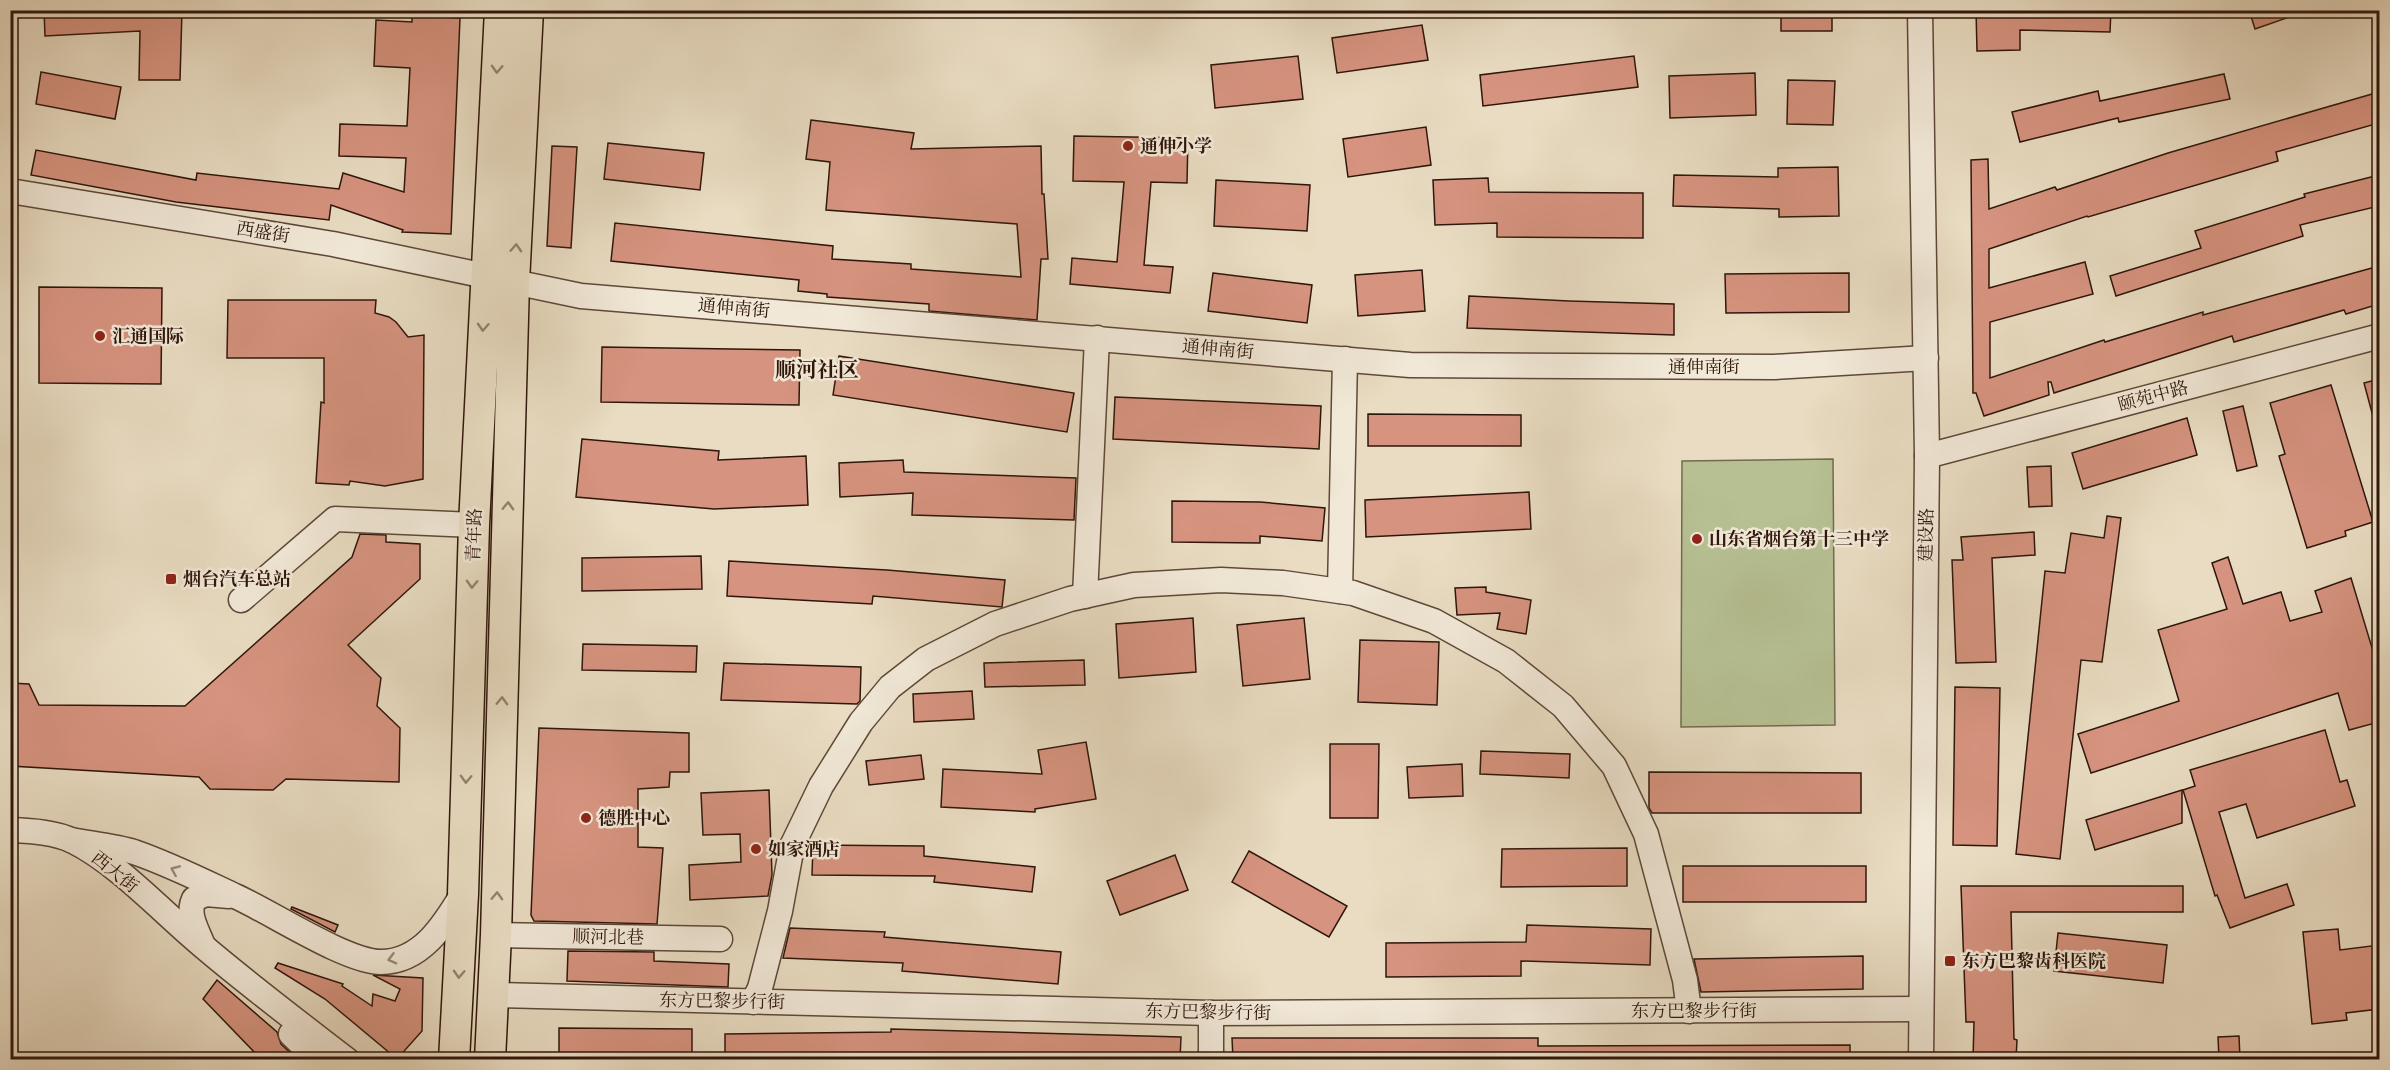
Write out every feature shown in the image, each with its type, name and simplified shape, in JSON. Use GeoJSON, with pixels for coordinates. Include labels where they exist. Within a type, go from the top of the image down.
{"type":"FeatureCollection","features":[{"type":"Feature","properties":{"kind":"main road","name":"青年路"},"geometry":{"type":"LineString","coordinates":[[490,1059],[496,935],[500,10]]}},
{"type":"Feature","properties":{"kind":"main road","name":"青年路"},"geometry":{"type":"LineString","coordinates":[[454,1059],[463,894],[474,525],[528,10]]}},
{"type":"Feature","properties":{"kind":"street","name":"建设路"},"geometry":{"type":"LineString","coordinates":[[1920,10],[1927,456],[1921,1059]]}},
{"type":"Feature","properties":{"kind":"street","name":"西盛街"},"geometry":{"type":"LineString","coordinates":[[10,191],[333,244],[500,279]]}},
{"type":"Feature","properties":{"kind":"street","name":"通伸南街"},"geometry":{"type":"LineString","coordinates":[[500,279],[581,296],[1410,365],[1774,367],[1926,358]]}},
{"type":"Feature","properties":{"kind":"street","name":"颐苑中路"},"geometry":{"type":"LineString","coordinates":[[1927,456],[2379,336]]}},
{"type":"Feature","properties":{"kind":"street"},"geometry":{"type":"LineString","coordinates":[[1085,596],[1096,338]]}},
{"type":"Feature","properties":{"kind":"street"},"geometry":{"type":"LineString","coordinates":[[1340,591],[1345,360]]}},
{"type":"Feature","properties":{"kind":"street"},"geometry":{"type":"LineString","coordinates":[[242,600],[335,519],[474,525]]}},
{"type":"Feature","properties":{"kind":"street"},"geometry":{"type":"LineString","coordinates":[[753,1002],[760,988],[780,911],[792,846],[821,786],[861,722],[890,687],[926,659],[995,624],[1085,596],[1134,585],[1221,580],[1283,583],[1353,593],[1434,621],[1506,661],[1563,706],[1614,766],[1646,834],[1685,980],[1689,1011]]}},
{"type":"Feature","properties":{"kind":"street","name":"西大街"},"geometry":{"type":"LineString","coordinates":[[10,830],[31,831],[71,840],[95,853],[204,947],[347,1059]]}},
{"type":"Feature","properties":{"kind":"street"},"geometry":{"type":"LineString","coordinates":[[71,840],[134,852],[237,897],[335,947],[366,960],[382,962],[414,952],[444,925],[463,894]]}},
{"type":"Feature","properties":{"kind":"street"},"geometry":{"type":"LineString","coordinates":[[204,947],[191,917],[190,910],[194,900],[206,894],[237,897]]}},
{"type":"Feature","properties":{"kind":"street","name":"顺河北巷"},"geometry":{"type":"LineString","coordinates":[[496,935],[720,939]]}},
{"type":"Feature","properties":{"kind":"street","name":"西大街"},"geometry":{"type":"LineString","coordinates":[[204,947],[318,1059]]}},
{"type":"Feature","properties":{"kind":"street","name":"东方巴黎步行街"},"geometry":{"type":"LineString","coordinates":[[494,995],[1211,1013],[1922,1009]]}},
{"type":"Feature","properties":{"kind":"street"},"geometry":{"type":"LineString","coordinates":[[1211,1013],[1211,1059]]}},
{"type":"Feature","properties":{"kind":"green space"},"geometry":{"type":"Polygon","coordinates":[[[1833,459],[1835,725],[1681,727],[1682,461],[1833,459]]]}},
{"type":"Feature","properties":{"kind":"building"},"geometry":{"type":"Polygon","coordinates":[[[44,10],[182,10],[180,80],[139,80],[140,31],[45,36],[44,10]]]}},
{"type":"Feature","properties":{"kind":"building"},"geometry":{"type":"Polygon","coordinates":[[[1781,10],[1832,10],[1832,31],[1781,31],[1781,10]]]}},
{"type":"Feature","properties":{"kind":"building"},"geometry":{"type":"Polygon","coordinates":[[[1976,10],[2111,10],[2110,32],[2020,30],[2020,50],[1977,51],[1976,10]]]}},
{"type":"Feature","properties":{"kind":"building"},"geometry":{"type":"Polygon","coordinates":[[[2249,10],[2301,10],[2301,13],[2255,29],[2249,10]]]}},
{"type":"Feature","properties":{"kind":"building"},"geometry":{"type":"Polygon","coordinates":[[[412,15],[460,18],[451,234],[402,232],[403,230],[331,205],[329,220],[176,202],[31,175],[36,150],[196,180],[197,173],[339,189],[343,173],[404,192],[406,158],[339,156],[340,124],[407,126],[410,68],[374,66],[376,20],[412,22],[412,15]]]}},
{"type":"Feature","properties":{"kind":"building"},"geometry":{"type":"Polygon","coordinates":[[[1422,25],[1428,60],[1337,73],[1332,38],[1422,25]]]}},
{"type":"Feature","properties":{"kind":"building"},"geometry":{"type":"Polygon","coordinates":[[[1298,56],[1303,99],[1215,108],[1211,65],[1298,56]]]}},
{"type":"Feature","properties":{"kind":"building"},"geometry":{"type":"Polygon","coordinates":[[[1634,56],[1638,87],[1483,106],[1480,75],[1634,56]]]}},
{"type":"Feature","properties":{"kind":"building"},"geometry":{"type":"Polygon","coordinates":[[[41,72],[121,87],[115,119],[36,104],[41,72]]]}},
{"type":"Feature","properties":{"kind":"building"},"geometry":{"type":"Polygon","coordinates":[[[1755,73],[1756,115],[1670,118],[1669,76],[1755,73]]]}},
{"type":"Feature","properties":{"kind":"building"},"geometry":{"type":"Polygon","coordinates":[[[2224,74],[2230,99],[2119,122],[2118,118],[2020,142],[2012,112],[2098,91],[2100,101],[2224,74]]]}},
{"type":"Feature","properties":{"kind":"building"},"geometry":{"type":"Polygon","coordinates":[[[1788,80],[1835,81],[1833,125],[1787,124],[1788,80]]]}},
{"type":"Feature","properties":{"kind":"building"},"geometry":{"type":"Polygon","coordinates":[[[2379,92],[2379,123],[2276,152],[2278,161],[2087,216],[1989,249],[1989,288],[2085,262],[2093,294],[1990,322],[1990,378],[2104,340],[2105,342],[2203,312],[2203,315],[2379,266],[2379,304],[2346,314],[2344,310],[2234,342],[2232,336],[2054,393],[2051,382],[2048,382],[2049,395],[1984,416],[1976,393],[1973,393],[1971,160],[1988,159],[1989,209],[2055,187],[2057,190],[2168,153],[2379,92]]]}},
{"type":"Feature","properties":{"kind":"building"},"geometry":{"type":"Polygon","coordinates":[[[811,120],[914,133],[911,149],[1041,146],[1042,194],[1044,194],[1048,259],[1041,259],[1037,320],[929,311],[929,304],[827,297],[827,294],[798,291],[799,280],[611,261],[615,223],[833,246],[832,259],[911,264],[911,269],[1021,277],[1017,224],[826,210],[830,162],[806,159],[811,120]]]}},
{"type":"Feature","properties":{"kind":"building"},"geometry":{"type":"Polygon","coordinates":[[[1426,127],[1431,165],[1348,177],[1343,139],[1426,127]]]}},
{"type":"Feature","properties":{"kind":"building"},"geometry":{"type":"Polygon","coordinates":[[[1074,136],[1188,138],[1187,183],[1151,182],[1144,265],[1173,267],[1170,293],[1070,284],[1072,258],[1117,262],[1124,182],[1073,181],[1074,136]]]}},
{"type":"Feature","properties":{"kind":"building"},"geometry":{"type":"Polygon","coordinates":[[[608,143],[704,153],[700,190],[604,179],[608,143]]]}},
{"type":"Feature","properties":{"kind":"building"},"geometry":{"type":"Polygon","coordinates":[[[552,146],[577,147],[571,248],[547,246],[552,146]]]}},
{"type":"Feature","properties":{"kind":"building"},"geometry":{"type":"Polygon","coordinates":[[[1838,167],[1839,216],[1779,217],[1779,209],[1673,206],[1674,175],[1778,177],[1778,168],[1838,167]]]}},
{"type":"Feature","properties":{"kind":"building"},"geometry":{"type":"Polygon","coordinates":[[[2379,175],[2379,206],[2300,225],[2303,236],[2116,296],[2110,276],[2201,248],[2195,231],[2305,197],[2304,194],[2379,175]]]}},
{"type":"Feature","properties":{"kind":"building"},"geometry":{"type":"Polygon","coordinates":[[[1488,178],[1489,192],[1643,193],[1643,238],[1497,237],[1497,223],[1435,225],[1433,180],[1488,178]]]}},
{"type":"Feature","properties":{"kind":"building"},"geometry":{"type":"Polygon","coordinates":[[[1216,180],[1310,185],[1307,231],[1214,226],[1216,180]]]}},
{"type":"Feature","properties":{"kind":"building"},"geometry":{"type":"Polygon","coordinates":[[[1422,270],[1425,311],[1358,316],[1355,275],[1422,270]]]}},
{"type":"Feature","properties":{"kind":"building"},"geometry":{"type":"Polygon","coordinates":[[[1213,273],[1312,285],[1307,323],[1208,311],[1213,273]]]}},
{"type":"Feature","properties":{"kind":"building"},"geometry":{"type":"Polygon","coordinates":[[[1849,273],[1849,312],[1726,313],[1725,274],[1849,273]]]}},
{"type":"Feature","properties":{"kind":"building","name":"汇通国际"},"geometry":{"type":"Polygon","coordinates":[[[39,287],[162,288],[161,384],[39,383],[39,287]]]}},
{"type":"Feature","properties":{"kind":"building"},"geometry":{"type":"Polygon","coordinates":[[[1469,296],[1674,304],[1674,335],[1467,328],[1469,296]]]}},
{"type":"Feature","properties":{"kind":"building"},"geometry":{"type":"Polygon","coordinates":[[[228,300],[376,300],[375,313],[389,317],[396,322],[408,337],[424,335],[423,479],[385,486],[350,481],[349,485],[316,483],[321,402],[324,403],[324,358],[227,358],[228,300]]]}},
{"type":"Feature","properties":{"kind":"building"},"geometry":{"type":"Polygon","coordinates":[[[602,347],[800,350],[799,405],[601,402],[602,347]]]}},
{"type":"Feature","properties":{"kind":"building"},"geometry":{"type":"Polygon","coordinates":[[[839,356],[1074,393],[1067,432],[833,395],[839,356]]]}},
{"type":"Feature","properties":{"kind":"building"},"geometry":{"type":"Polygon","coordinates":[[[2379,379],[2379,424],[2375,424],[2364,383],[2379,379]]]}},
{"type":"Feature","properties":{"kind":"building"},"geometry":{"type":"Polygon","coordinates":[[[2331,385],[2373,522],[2345,531],[2346,536],[2307,548],[2279,456],[2285,454],[2270,403],[2331,385]]]}},
{"type":"Feature","properties":{"kind":"building"},"geometry":{"type":"Polygon","coordinates":[[[1115,397],[1321,406],[1319,449],[1113,439],[1115,397]]]}},
{"type":"Feature","properties":{"kind":"building"},"geometry":{"type":"Polygon","coordinates":[[[2243,406],[2257,466],[2237,471],[2223,411],[2243,406]]]}},
{"type":"Feature","properties":{"kind":"building"},"geometry":{"type":"Polygon","coordinates":[[[1368,414],[1521,415],[1521,446],[1368,446],[1368,414]]]}},
{"type":"Feature","properties":{"kind":"building"},"geometry":{"type":"Polygon","coordinates":[[[2187,418],[2197,455],[2083,489],[2072,453],[2187,418]]]}},
{"type":"Feature","properties":{"kind":"building"},"geometry":{"type":"Polygon","coordinates":[[[582,439],[719,451],[718,460],[806,456],[808,505],[714,509],[576,497],[582,439]]]}},
{"type":"Feature","properties":{"kind":"building"},"geometry":{"type":"Polygon","coordinates":[[[903,460],[904,472],[1076,478],[1074,520],[912,515],[913,493],[840,497],[839,463],[903,460]]]}},
{"type":"Feature","properties":{"kind":"building"},"geometry":{"type":"Polygon","coordinates":[[[2051,466],[2052,506],[2029,507],[2027,467],[2051,466]]]}},
{"type":"Feature","properties":{"kind":"building"},"geometry":{"type":"Polygon","coordinates":[[[1529,492],[1531,529],[1366,537],[1365,500],[1529,492]]]}},
{"type":"Feature","properties":{"kind":"building"},"geometry":{"type":"Polygon","coordinates":[[[1172,501],[1260,502],[1325,508],[1322,541],[1260,536],[1260,543],[1172,542],[1172,501]]]}},
{"type":"Feature","properties":{"kind":"building"},"geometry":{"type":"Polygon","coordinates":[[[2107,516],[2121,518],[2102,662],[2081,660],[2060,859],[2016,854],[2045,571],[2065,573],[2071,533],[2104,538],[2107,516]]]}},
{"type":"Feature","properties":{"kind":"building"},"geometry":{"type":"Polygon","coordinates":[[[2034,532],[2035,555],[1992,558],[1996,662],[1956,663],[1952,560],[1963,560],[1961,537],[2034,532]]]}},
{"type":"Feature","properties":{"kind":"building"},"geometry":{"type":"Polygon","coordinates":[[[360,534],[386,535],[386,542],[420,544],[420,579],[348,645],[381,678],[377,706],[400,728],[399,782],[286,779],[273,790],[210,789],[199,777],[10,766],[10,683],[29,684],[39,705],[185,706],[352,557],[360,534]]]}},
{"type":"Feature","properties":{"kind":"building"},"geometry":{"type":"Polygon","coordinates":[[[701,556],[702,589],[582,591],[582,558],[701,556]]]}},
{"type":"Feature","properties":{"kind":"building"},"geometry":{"type":"Polygon","coordinates":[[[2228,557],[2243,604],[2281,592],[2290,621],[2322,612],[2315,591],[2351,578],[2379,671],[2379,722],[2349,730],[2338,693],[2091,773],[2078,734],[2179,701],[2158,630],[2227,609],[2212,563],[2228,557]]]}},
{"type":"Feature","properties":{"kind":"building"},"geometry":{"type":"Polygon","coordinates":[[[729,561],[887,570],[1005,580],[1002,607],[873,596],[872,604],[727,596],[729,561]]]}},
{"type":"Feature","properties":{"kind":"building"},"geometry":{"type":"Polygon","coordinates":[[[1486,587],[1486,592],[1531,600],[1526,634],[1497,629],[1500,613],[1457,615],[1455,588],[1486,587]]]}},
{"type":"Feature","properties":{"kind":"building"},"geometry":{"type":"Polygon","coordinates":[[[1193,618],[1196,672],[1119,678],[1116,624],[1193,618]]]}},
{"type":"Feature","properties":{"kind":"building"},"geometry":{"type":"Polygon","coordinates":[[[1304,618],[1310,679],[1243,686],[1237,625],[1304,618]]]}},
{"type":"Feature","properties":{"kind":"building"},"geometry":{"type":"Polygon","coordinates":[[[1360,640],[1439,642],[1437,705],[1358,702],[1360,640]]]}},
{"type":"Feature","properties":{"kind":"building"},"geometry":{"type":"Polygon","coordinates":[[[583,644],[697,646],[696,672],[582,670],[583,644]]]}},
{"type":"Feature","properties":{"kind":"building"},"geometry":{"type":"Polygon","coordinates":[[[1084,660],[1085,685],[985,687],[984,663],[1084,660]]]}},
{"type":"Feature","properties":{"kind":"building"},"geometry":{"type":"Polygon","coordinates":[[[724,663],[861,667],[860,701],[857,704],[721,700],[724,663]]]}},
{"type":"Feature","properties":{"kind":"building"},"geometry":{"type":"Polygon","coordinates":[[[1955,687],[2000,688],[1997,846],[1953,845],[1955,687]]]}},
{"type":"Feature","properties":{"kind":"building"},"geometry":{"type":"Polygon","coordinates":[[[972,691],[974,719],[914,722],[913,694],[972,691]]]}},
{"type":"Feature","properties":{"kind":"building","name":"德胜中心"},"geometry":{"type":"Polygon","coordinates":[[[539,728],[689,733],[689,772],[670,772],[669,787],[638,789],[638,847],[663,848],[657,924],[534,921],[531,915],[539,728]]]}},
{"type":"Feature","properties":{"kind":"building"},"geometry":{"type":"Polygon","coordinates":[[[2325,730],[2340,782],[2347,780],[2355,806],[2257,838],[2246,804],[2219,812],[2245,898],[2287,884],[2294,905],[2230,928],[2217,895],[2215,896],[2183,790],[2195,786],[2190,770],[2325,730]]]}},
{"type":"Feature","properties":{"kind":"building"},"geometry":{"type":"Polygon","coordinates":[[[1086,742],[1096,799],[1035,809],[1035,812],[941,807],[943,769],[1042,774],[1038,750],[1086,742]]]}},
{"type":"Feature","properties":{"kind":"building"},"geometry":{"type":"Polygon","coordinates":[[[1330,744],[1379,744],[1378,818],[1330,818],[1330,744]]]}},
{"type":"Feature","properties":{"kind":"building"},"geometry":{"type":"Polygon","coordinates":[[[1481,751],[1570,754],[1569,778],[1480,774],[1481,751]]]}},
{"type":"Feature","properties":{"kind":"building"},"geometry":{"type":"Polygon","coordinates":[[[921,755],[924,779],[869,785],[866,761],[921,755]]]}},
{"type":"Feature","properties":{"kind":"building"},"geometry":{"type":"Polygon","coordinates":[[[1462,764],[1463,796],[1409,798],[1407,767],[1462,764]]]}},
{"type":"Feature","properties":{"kind":"building"},"geometry":{"type":"Polygon","coordinates":[[[1649,772],[1861,773],[1861,813],[1652,813],[1649,808],[1649,772]]]}},
{"type":"Feature","properties":{"kind":"building","name":"如家酒店"},"geometry":{"type":"Polygon","coordinates":[[[769,790],[772,875],[768,896],[690,900],[689,865],[741,862],[740,834],[703,835],[701,793],[769,790]]]}},
{"type":"Feature","properties":{"kind":"building"},"geometry":{"type":"Polygon","coordinates":[[[2182,790],[2182,823],[2095,850],[2086,820],[2182,790]]]}},
{"type":"Feature","properties":{"kind":"building"},"geometry":{"type":"Polygon","coordinates":[[[813,845],[924,846],[924,856],[1035,867],[1032,892],[934,882],[935,876],[812,875],[813,845]]]}},
{"type":"Feature","properties":{"kind":"building"},"geometry":{"type":"Polygon","coordinates":[[[1627,848],[1627,886],[1501,887],[1502,849],[1627,848]]]}},
{"type":"Feature","properties":{"kind":"building"},"geometry":{"type":"Polygon","coordinates":[[[1249,851],[1347,906],[1329,937],[1232,882],[1249,851]]]}},
{"type":"Feature","properties":{"kind":"building"},"geometry":{"type":"Polygon","coordinates":[[[1175,855],[1188,890],[1120,915],[1107,881],[1175,855]]]}},
{"type":"Feature","properties":{"kind":"building"},"geometry":{"type":"Polygon","coordinates":[[[1683,866],[1866,866],[1866,902],[1683,902],[1683,866]]]}},
{"type":"Feature","properties":{"kind":"building"},"geometry":{"type":"Polygon","coordinates":[[[1961,886],[2183,886],[2183,912],[2011,912],[2016,1059],[1973,1059],[1974,1022],[1966,1022],[1961,886]]]}},
{"type":"Feature","properties":{"kind":"building"},"geometry":{"type":"Polygon","coordinates":[[[292,907],[338,925],[335,932],[291,909],[292,907]]]}},
{"type":"Feature","properties":{"kind":"building"},"geometry":{"type":"Polygon","coordinates":[[[1527,925],[1651,929],[1650,965],[1521,961],[1521,976],[1386,977],[1386,943],[1526,942],[1527,925]]]}},
{"type":"Feature","properties":{"kind":"building"},"geometry":{"type":"Polygon","coordinates":[[[790,928],[885,932],[884,937],[1061,952],[1058,984],[902,971],[903,963],[783,958],[790,928]]]}},
{"type":"Feature","properties":{"kind":"building"},"geometry":{"type":"Polygon","coordinates":[[[2338,929],[2340,950],[2379,945],[2379,1009],[2346,1013],[2347,1020],[2312,1024],[2303,932],[2338,929]]]}},
{"type":"Feature","properties":{"kind":"building"},"geometry":{"type":"Polygon","coordinates":[[[2058,933],[2167,945],[2163,983],[2054,971],[2058,933]]]}},
{"type":"Feature","properties":{"kind":"building"},"geometry":{"type":"Polygon","coordinates":[[[568,951],[654,952],[654,961],[729,964],[728,987],[567,981],[568,951]]]}},
{"type":"Feature","properties":{"kind":"building"},"geometry":{"type":"Polygon","coordinates":[[[1863,956],[1863,989],[1701,992],[1694,959],[1863,956]]]}},
{"type":"Feature","properties":{"kind":"building"},"geometry":{"type":"Polygon","coordinates":[[[278,963],[343,984],[342,986],[372,1006],[373,994],[395,1001],[400,989],[373,975],[423,978],[422,1031],[397,1059],[325,999],[275,968],[278,963]]]}},
{"type":"Feature","properties":{"kind":"building"},"geometry":{"type":"Polygon","coordinates":[[[217,980],[277,1032],[281,1044],[297,1059],[261,1059],[203,999],[217,980]]]}},
{"type":"Feature","properties":{"kind":"building"},"geometry":{"type":"Polygon","coordinates":[[[559,1028],[692,1029],[692,1056],[598,1055],[598,1059],[559,1059],[559,1028]]]}},
{"type":"Feature","properties":{"kind":"building"},"geometry":{"type":"Polygon","coordinates":[[[891,1029],[1181,1037],[1180,1059],[725,1059],[725,1034],[891,1032],[891,1029]]]}},
{"type":"Feature","properties":{"kind":"building"},"geometry":{"type":"Polygon","coordinates":[[[2239,1036],[2240,1059],[2219,1059],[2218,1037],[2239,1036]]]}},
{"type":"Feature","properties":{"kind":"building"},"geometry":{"type":"Polygon","coordinates":[[[1232,1038],[1538,1038],[1538,1046],[1850,1045],[1850,1059],[1233,1059],[1232,1038]]]}},
{"type":"Feature","properties":{"kind":"place","name":"通伸小学"},"geometry":{"type":"Point","coordinates":[1128,146]}},
{"type":"Feature","properties":{"kind":"place","name":"汇通国际"},"geometry":{"type":"Point","coordinates":[100,336]}},
{"type":"Feature","properties":{"kind":"place","name":"山东省烟台第十三中学"},"geometry":{"type":"Point","coordinates":[1697,539]}},
{"type":"Feature","properties":{"kind":"place","name":"烟台汽车总站"},"geometry":{"type":"Point","coordinates":[171,579]}},
{"type":"Feature","properties":{"kind":"place","name":"德胜中心"},"geometry":{"type":"Point","coordinates":[586,818]}},
{"type":"Feature","properties":{"kind":"place","name":"如家酒店"},"geometry":{"type":"Point","coordinates":[756,849]}},
{"type":"Feature","properties":{"kind":"place","name":"东方巴黎齿科医院"},"geometry":{"type":"Point","coordinates":[1950,961]}},
{"type":"Feature","properties":{"kind":"district","name":"顺河社区"},"geometry":{"type":"Point","coordinates":[817,370]}}]}
